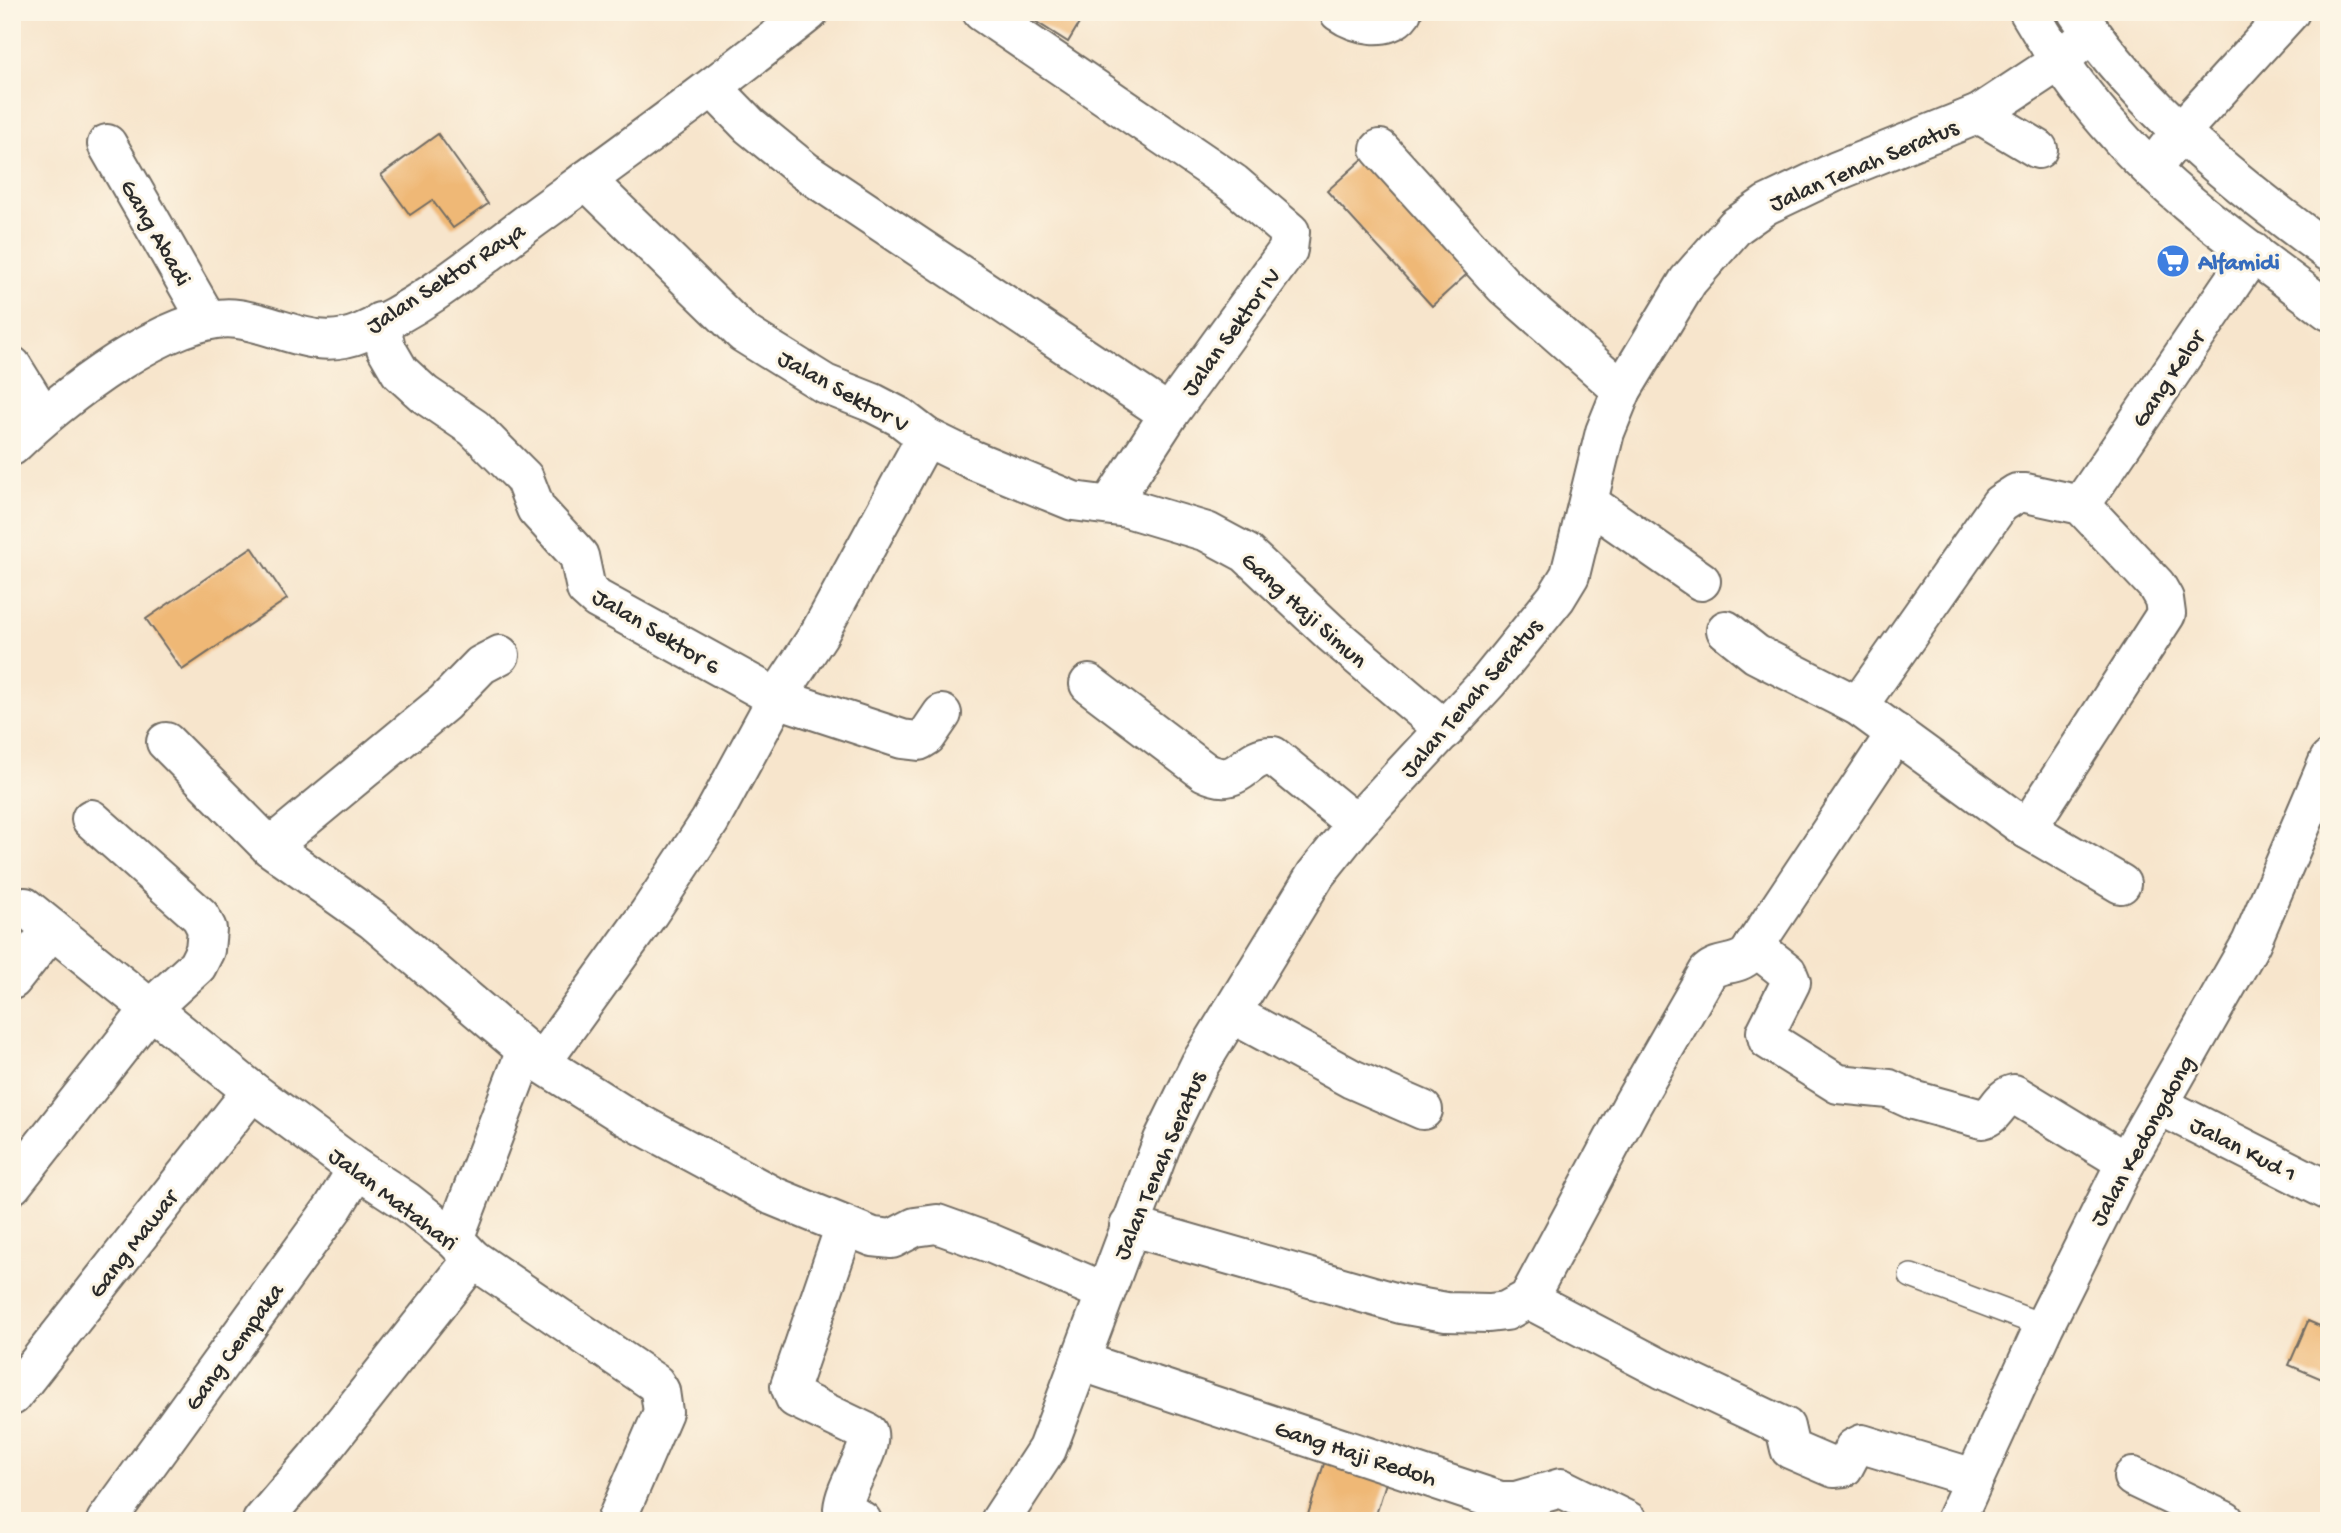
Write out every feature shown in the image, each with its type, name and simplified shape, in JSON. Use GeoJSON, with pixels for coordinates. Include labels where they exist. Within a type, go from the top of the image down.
{"type":"FeatureCollection","features":[{"type":"Feature","properties":{"kind":"street","name":"Jalan Sektor Raya"},"geometry":{"type":"LineString","coordinates":[[12,446],[43,416],[103,373],[162,338],[207,319],[238,319],[321,342],[359,334],[459,273],[713,88],[809,12]]}},
{"type":"Feature","properties":{"kind":"street","name":"Jalan Sektor IV"},"geometry":{"type":"LineString","coordinates":[[713,88],[750,126],[805,172],[1169,414],[1288,250],[1292,240],[1290,232],[1233,183],[982,12]]}},
{"type":"Feature","properties":{"kind":"street"},"geometry":{"type":"LineString","coordinates":[[1339,12],[1364,23],[1384,24],[1397,19],[1402,12]]}},
{"type":"Feature","properties":{"kind":"street"},"geometry":{"type":"LineString","coordinates":[[2029,12],[2058,62],[2116,135],[2175,191],[2329,311]]}},
{"type":"Feature","properties":{"kind":"street"},"geometry":{"type":"LineString","coordinates":[[2152,169],[2180,132],[2290,12]]}},
{"type":"Feature","properties":{"kind":"street"},"geometry":{"type":"LineString","coordinates":[[2084,23],[2180,132],[2264,204],[2329,252]]}},
{"type":"Feature","properties":{"kind":"street","name":"Jalan Tenah Seratus"},"geometry":{"type":"LineString","coordinates":[[1000,1521],[1047,1448],[1163,1140],[1200,1064],[1309,885],[1356,824],[1488,682],[1556,598],[1570,575],[1605,432],[1622,390],[1688,281],[1736,226],[1803,186],[1979,114],[2058,62],[2084,23]]}},
{"type":"Feature","properties":{"kind":"street"},"geometry":{"type":"LineString","coordinates":[[1979,114],[2038,149]]}},
{"type":"Feature","properties":{"kind":"street","name":"Gang Abadi"},"geometry":{"type":"LineString","coordinates":[[107,144],[207,319]]}},
{"type":"Feature","properties":{"kind":"street"},"geometry":{"type":"LineString","coordinates":[[1380,149],[1504,286],[1622,390]]}},
{"type":"Feature","properties":{"kind":"street","name":"Jalan Sektor V"},"geometry":{"type":"LineString","coordinates":[[586,180],[743,333],[825,384],[873,402],[900,417],[926,437],[1073,501],[1110,505]]}},
{"type":"Feature","properties":{"kind":"street","name":"Gang Kelor"},"geometry":{"type":"LineString","coordinates":[[2081,505],[2253,252]]}},
{"type":"Feature","properties":{"kind":"street","name":"Jalan Sektor 6"},"geometry":{"type":"LineString","coordinates":[[380,322],[386,348],[400,372],[424,394],[474,428],[524,478],[536,509],[579,556],[586,589],[636,622],[777,698],[902,739],[919,741],[927,736],[942,714]]}},
{"type":"Feature","properties":{"kind":"street"},"geometry":{"type":"LineString","coordinates":[[12,366],[43,416]]}},
{"type":"Feature","properties":{"kind":"street"},"geometry":{"type":"LineString","coordinates":[[1110,505],[1169,414]]}},
{"type":"Feature","properties":{"kind":"street"},"geometry":{"type":"LineString","coordinates":[[262,1521],[315,1459],[463,1249],[533,1056],[649,913],[710,821],[777,698],[819,634],[926,437]]}},
{"type":"Feature","properties":{"kind":"street"},"geometry":{"type":"LineString","coordinates":[[1858,706],[2000,504],[2017,493],[2026,493],[2081,505],[2156,585],[2164,599],[2166,614],[2027,829]]}},
{"type":"Feature","properties":{"kind":"street"},"geometry":{"type":"LineString","coordinates":[[1589,503],[1701,581]]}},
{"type":"Feature","properties":{"kind":"street","name":"Gang Haji Simun"},"geometry":{"type":"LineString","coordinates":[[1110,505],[1158,515],[1207,532],[1245,553],[1340,641],[1445,730]]}},
{"type":"Feature","properties":{"kind":"street"},"geometry":{"type":"LineString","coordinates":[[1726,630],[1756,654],[1858,706],[2027,829],[2122,884]]}},
{"type":"Feature","properties":{"kind":"street"},"geometry":{"type":"LineString","coordinates":[[270,847],[444,703],[481,664],[500,655]]}},
{"type":"Feature","properties":{"kind":"street"},"geometry":{"type":"LineString","coordinates":[[1090,684],[1205,772],[1230,778],[1263,757],[1273,756],[1356,824]]}},
{"type":"Feature","properties":{"kind":"street"},"geometry":{"type":"LineString","coordinates":[[1129,1226],[1412,1306],[1446,1312],[1489,1313],[1513,1308],[1528,1299],[1633,1103],[1708,972],[1716,966],[1738,963],[1754,946],[1896,733]]}},
{"type":"Feature","properties":{"kind":"street"},"geometry":{"type":"LineString","coordinates":[[166,742],[270,847],[373,920],[533,1056],[702,1160],[773,1196],[883,1240],[924,1224],[937,1224],[990,1243],[1105,1292]]}},
{"type":"Feature","properties":{"kind":"street","name":"Jalan Kedongdong"},"geometry":{"type":"LineString","coordinates":[[1955,1521],[2044,1326],[2126,1162],[2250,943],[2329,760]]}},
{"type":"Feature","properties":{"kind":"street"},"geometry":{"type":"LineString","coordinates":[[12,1185],[152,1007],[197,966],[205,950],[207,929],[200,916],[91,819]]}},
{"type":"Feature","properties":{"kind":"street","name":"Jalan Matahari"},"geometry":{"type":"LineString","coordinates":[[12,980],[39,918],[152,1007],[251,1091],[357,1169],[407,1201],[463,1249],[648,1375],[660,1391],[663,1412],[616,1521]]}},
{"type":"Feature","properties":{"kind":"street"},"geometry":{"type":"LineString","coordinates":[[1754,946],[1787,972],[1791,982],[1766,1032],[1768,1040],[1833,1082],[1889,1089],[1913,1100],[1982,1119],[1989,1118],[2007,1095],[2014,1094],[2126,1162]]}},
{"type":"Feature","properties":{"kind":"street"},"geometry":{"type":"LineString","coordinates":[[1231,1013],[1352,1079],[1423,1110]]}},
{"type":"Feature","properties":{"kind":"street","name":"Gang Mawar"},"geometry":{"type":"LineString","coordinates":[[12,1396],[251,1091]]}},
{"type":"Feature","properties":{"kind":"street","name":"Jalan Kud 1"},"geometry":{"type":"LineString","coordinates":[[2159,1105],[2329,1191]]}},
{"type":"Feature","properties":{"kind":"street","name":"Gang Cempaka"},"geometry":{"type":"LineString","coordinates":[[106,1521],[333,1208],[357,1169]]}},
{"type":"Feature","properties":{"kind":"street"},"geometry":{"type":"LineString","coordinates":[[845,1226],[790,1386],[795,1398],[868,1433],[867,1451],[855,1469],[843,1509],[862,1521]]}},
{"type":"Feature","properties":{"kind":"street"},"geometry":{"type":"LineString","coordinates":[[1528,1299],[1662,1369],[1785,1427],[1790,1449],[1834,1468],[1844,1467],[1855,1446],[1862,1444],[1974,1478]]}},
{"type":"Feature","properties":{"kind":"street","name":"Gang Haji Redoh"},"geometry":{"type":"LineString","coordinates":[[1080,1361],[1504,1502],[1545,1505],[1568,1490],[1628,1521]]}},
{"type":"Feature","properties":{"kind":"street"},"geometry":{"type":"LineString","coordinates":[[2133,1477],[2225,1521]]}},
{"type":"Feature","properties":{"kind":"lane"},"geometry":{"type":"LineString","coordinates":[[1911,1276],[2044,1326]]}},
{"type":"Feature","properties":{"kind":"building"},"geometry":{"type":"Polygon","coordinates":[[[1021,12],[1086,12],[1068,42],[1021,12]]]}},
{"type":"Feature","properties":{"kind":"building"},"geometry":{"type":"Polygon","coordinates":[[[438,134],[488,204],[453,228],[432,200],[410,215],[381,175],[438,134]]]}},
{"type":"Feature","properties":{"kind":"building"},"geometry":{"type":"Polygon","coordinates":[[[1374,149],[1478,264],[1432,306],[1327,191],[1374,149]]]}},
{"type":"Feature","properties":{"kind":"building"},"geometry":{"type":"Polygon","coordinates":[[[252,547],[287,599],[182,670],[146,619],[252,547]]]}},
{"type":"Feature","properties":{"kind":"building"},"geometry":{"type":"Polygon","coordinates":[[[2308,1321],[2329,1330],[2329,1382],[2289,1365],[2308,1321]]]}},
{"type":"Feature","properties":{"kind":"building"},"geometry":{"type":"Polygon","coordinates":[[[1328,1451],[1390,1470],[1374,1521],[1306,1521],[1328,1451]]]}},
{"type":"Feature","properties":{"kind":"place","name":"Alfamidi"},"geometry":{"type":"Point","coordinates":[2173,261]}}]}
